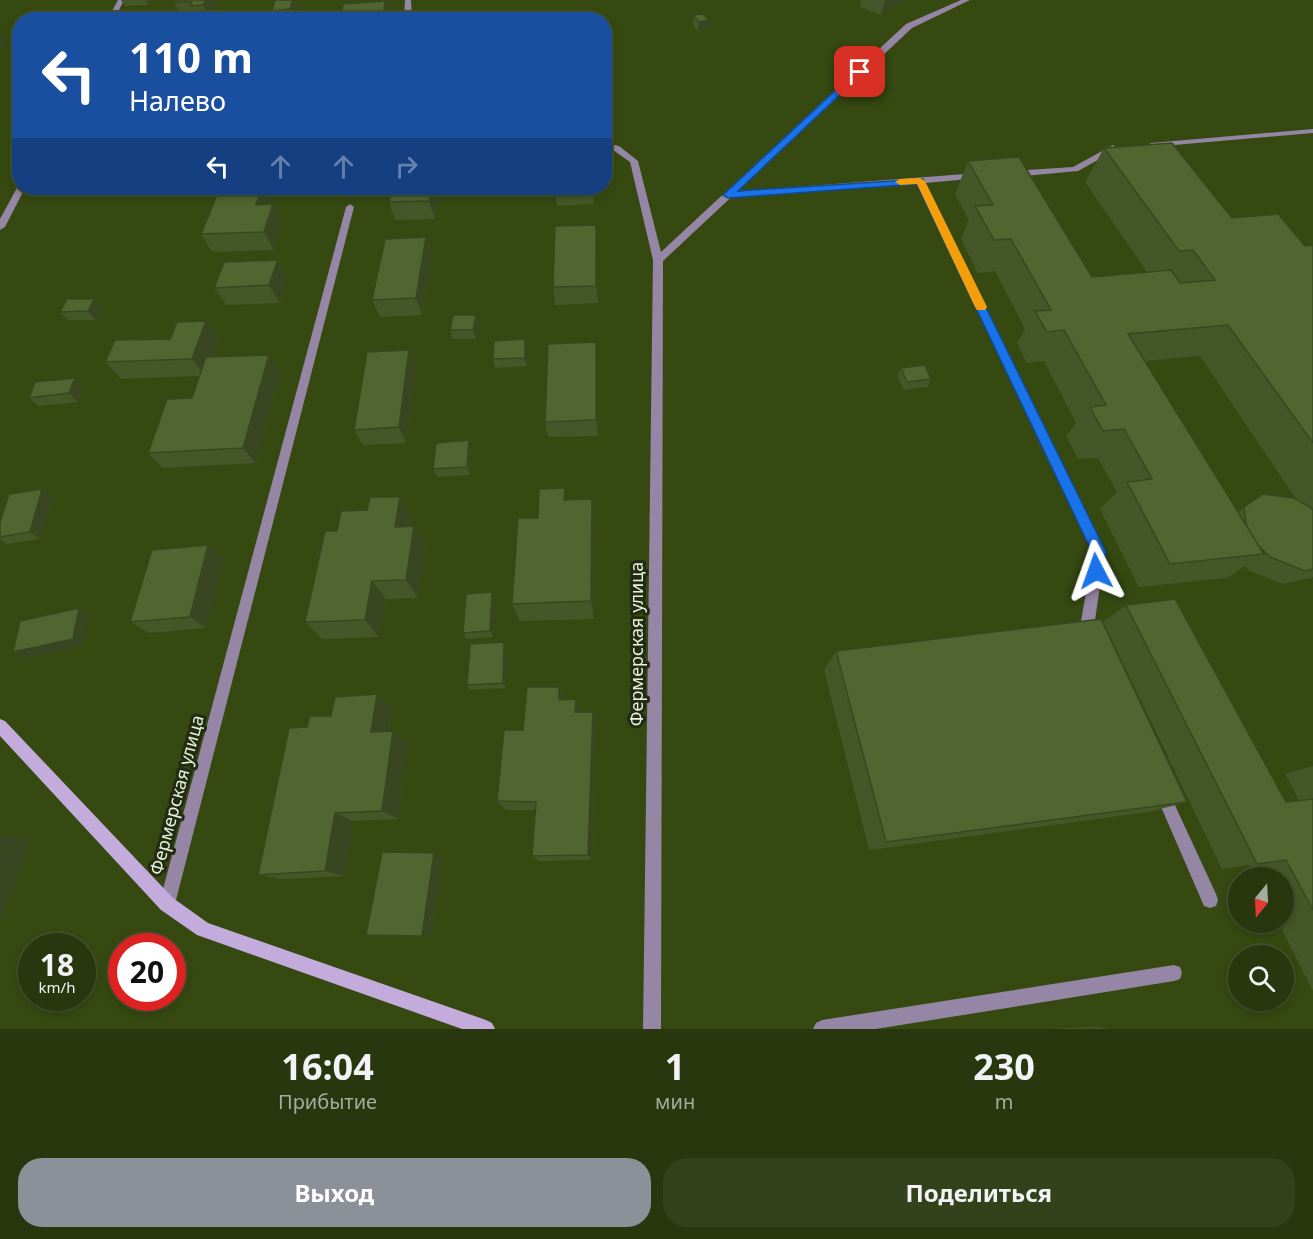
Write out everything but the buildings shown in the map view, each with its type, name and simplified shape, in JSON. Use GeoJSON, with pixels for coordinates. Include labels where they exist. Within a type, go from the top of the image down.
{"type":"FeatureCollection","features":[{"type":"Feature","properties":{"kind":"street"},"geometry":{"type":"LineString","coordinates":[[658,260],[909,26],[967,0]]}},
{"type":"Feature","properties":{"kind":"street"},"geometry":{"type":"LineString","coordinates":[[1146,146],[1313,131]]}},
{"type":"Feature","properties":{"kind":"street","name":"Фермерская улица"},"geometry":{"type":"LineString","coordinates":[[612,147],[634,161],[658,260],[652,1029]]}},
{"type":"Feature","properties":{"kind":"street"},"geometry":{"type":"LineString","coordinates":[[1004,175],[1075,169],[1110,149],[1122,148]]}},
{"type":"Feature","properties":{"kind":"street"},"geometry":{"type":"LineString","coordinates":[[728,195],[992,176]]}},
{"type":"Feature","properties":{"kind":"street"},"geometry":{"type":"LineString","coordinates":[[920,181],[1099,552],[1087,627],[1097,649]]}},
{"type":"Feature","properties":{"kind":"street"},"geometry":{"type":"LineString","coordinates":[[0,227],[17,195]]}},
{"type":"Feature","properties":{"kind":"street","name":"Фермерская улица"},"geometry":{"type":"LineString","coordinates":[[167,904],[350,207]]}},
{"type":"Feature","properties":{"kind":"street"},"geometry":{"type":"LineString","coordinates":[[0,726],[167,904],[203,929],[486,1029]]}},
{"type":"Feature","properties":{"kind":"street"},"geometry":{"type":"LineString","coordinates":[[1156,780],[1210,900]]}},
{"type":"Feature","properties":{"kind":"street"},"geometry":{"type":"LineString","coordinates":[[822,1029],[1174,973]]}},
{"type":"Feature","properties":{"kind":"slow traffic"},"geometry":{"type":"LineString","coordinates":[[900,182],[920,181],[981,307]]}},
{"type":"Feature","properties":{"kind":"route"},"geometry":{"type":"LineString","coordinates":[[860,72],[728,195],[920,181],[1099,552],[1096,571]]}}]}
